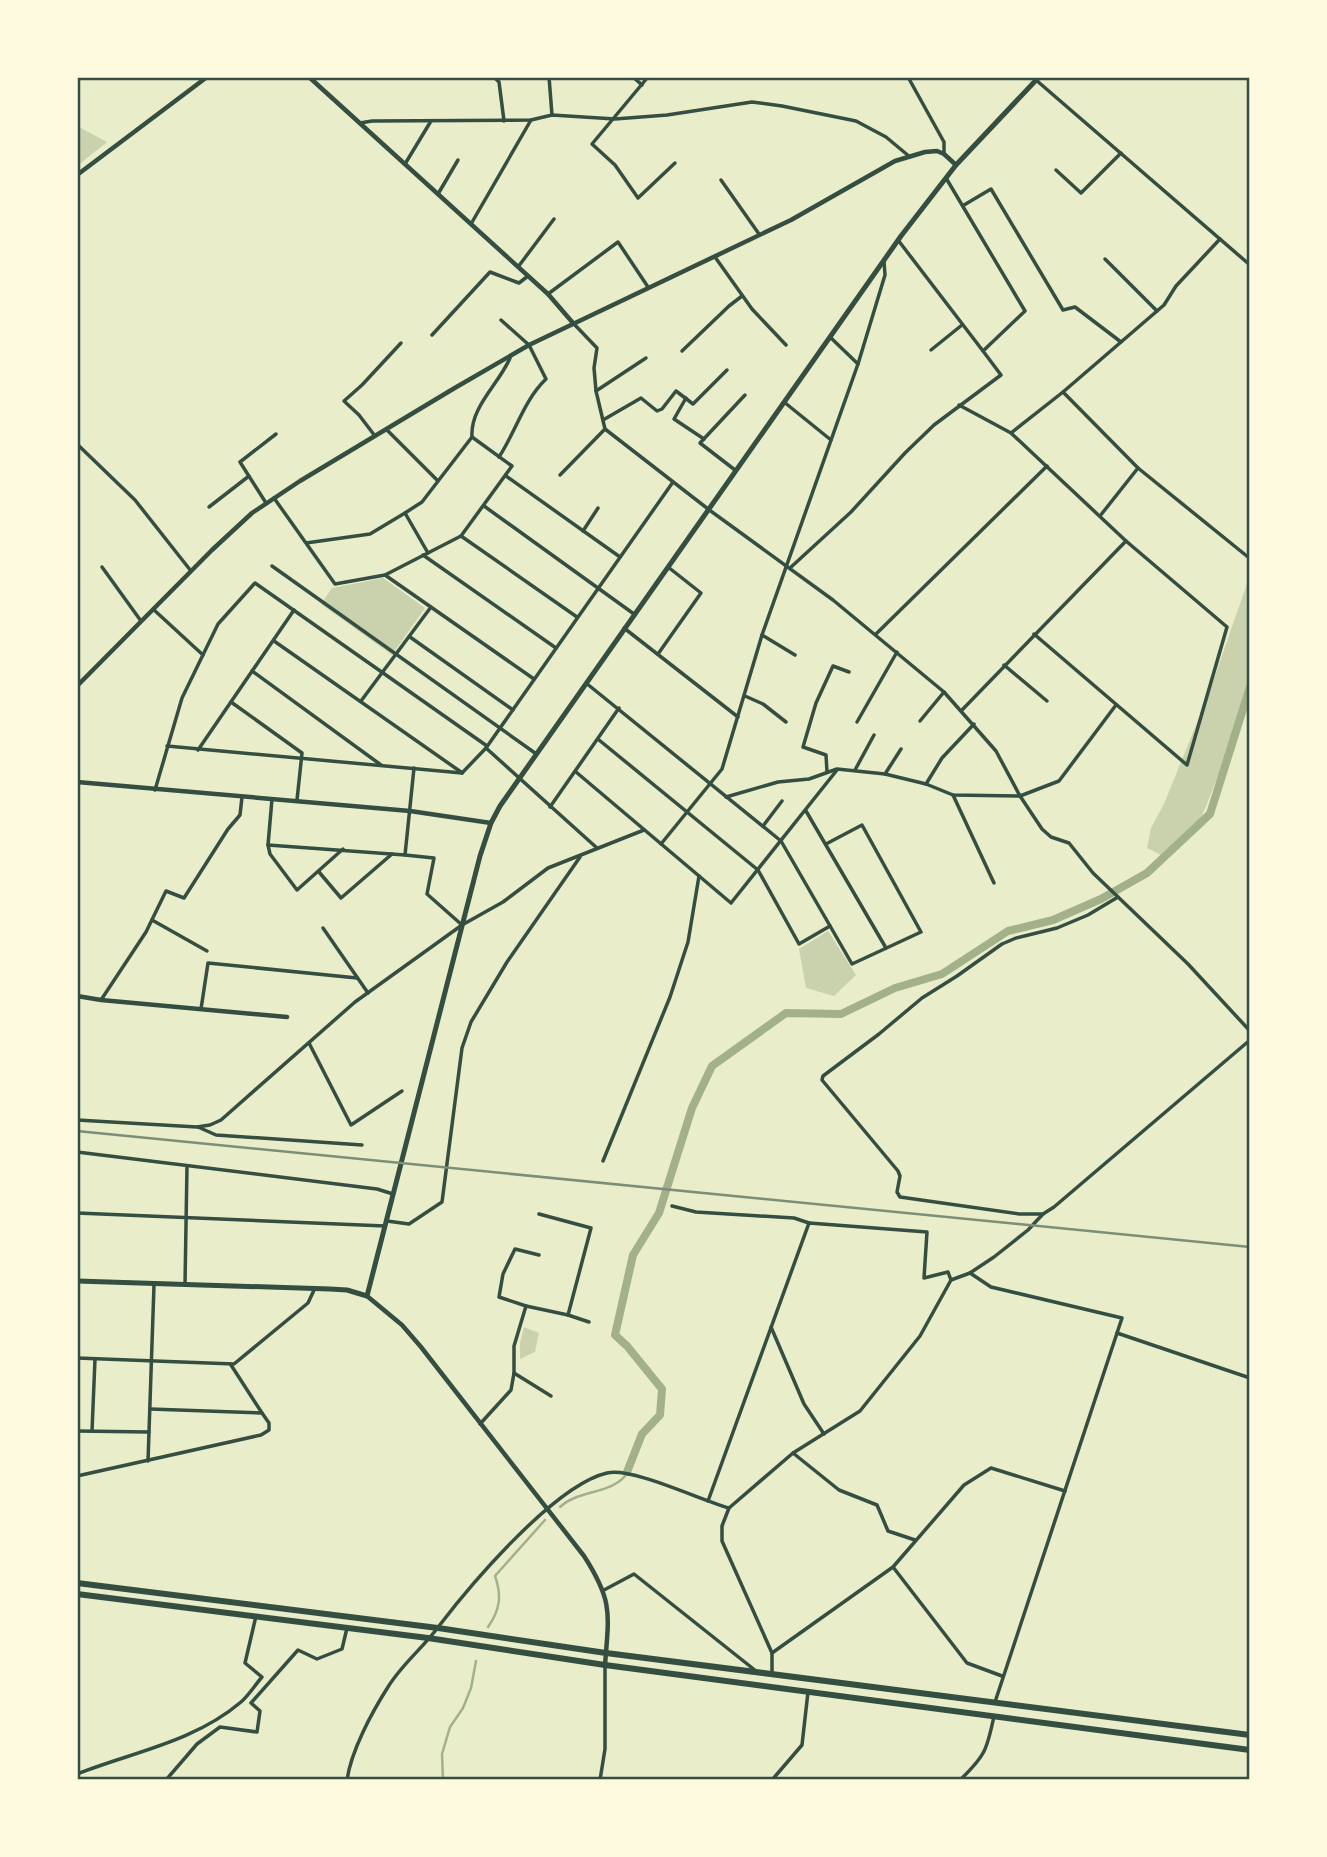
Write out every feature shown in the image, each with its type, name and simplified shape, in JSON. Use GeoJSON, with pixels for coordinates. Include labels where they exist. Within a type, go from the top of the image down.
{"type":"FeatureCollection","features":[{"type":"Feature","properties":{"kind":"highway"},"geometry":{"type":"LineString","coordinates":[[77,1583],[1250,1735]]}},
{"type":"Feature","properties":{"kind":"highway"},"geometry":{"type":"LineString","coordinates":[[77,1594],[428,1638],[605,1665],[1250,1749]]}},
{"type":"Feature","properties":{"kind":"main road"},"geometry":{"type":"LineString","coordinates":[[77,1281],[315,1288],[347,1290],[367,1296],[462,925],[491,823],[535,753],[898,240],[956,165],[1037,78]]}},
{"type":"Feature","properties":{"kind":"street"},"geometry":{"type":"LineString","coordinates":[[77,175],[207,77]]}},
{"type":"Feature","properties":{"kind":"street"},"geometry":{"type":"LineString","coordinates":[[309,77],[548,294],[597,348],[594,368],[596,391],[605,429],[877,634],[944,692],[996,751],[1020,796],[1042,829],[1052,837],[1069,843],[1108,888],[1188,964],[1250,1031]]}},
{"type":"Feature","properties":{"kind":"street"},"geometry":{"type":"LineString","coordinates":[[494,77],[499,82],[504,121]]}},
{"type":"Feature","properties":{"kind":"street"},"geometry":{"type":"LineString","coordinates":[[550,77],[552,115]]}},
{"type":"Feature","properties":{"kind":"street"},"geometry":{"type":"LineString","coordinates":[[633,77],[642,85]]}},
{"type":"Feature","properties":{"kind":"street"},"geometry":{"type":"LineString","coordinates":[[648,77],[592,144],[615,165],[638,198],[675,163]]}},
{"type":"Feature","properties":{"kind":"street"},"geometry":{"type":"LineString","coordinates":[[908,77],[944,142],[944,154]]}},
{"type":"Feature","properties":{"kind":"street"},"geometry":{"type":"LineString","coordinates":[[1037,78],[1249,263]]}},
{"type":"Feature","properties":{"kind":"street"},"geometry":{"type":"LineString","coordinates":[[360,123],[531,120],[552,115],[615,119],[667,115],[752,102],[856,121],[886,137],[910,157]]}},
{"type":"Feature","properties":{"kind":"street"},"geometry":{"type":"LineString","coordinates":[[471,224],[531,120]]}},
{"type":"Feature","properties":{"kind":"street"},"geometry":{"type":"LineString","coordinates":[[405,164],[431,121]]}},
{"type":"Feature","properties":{"kind":"street"},"geometry":{"type":"LineString","coordinates":[[77,686],[236,527],[274,497],[375,436],[529,345],[819,205],[881,168],[932,151],[944,154],[956,165]]}},
{"type":"Feature","properties":{"kind":"street"},"geometry":{"type":"LineString","coordinates":[[1056,170],[1081,193],[1121,153]]}},
{"type":"Feature","properties":{"kind":"street"},"geometry":{"type":"LineString","coordinates":[[438,194],[458,160]]}},
{"type":"Feature","properties":{"kind":"street"},"geometry":{"type":"LineString","coordinates":[[946,177],[1025,311],[983,351]]}},
{"type":"Feature","properties":{"kind":"street"},"geometry":{"type":"LineString","coordinates":[[721,180],[759,234]]}},
{"type":"Feature","properties":{"kind":"street"},"geometry":{"type":"LineString","coordinates":[[964,205],[991,190],[1063,310],[1075,307],[1121,342]]}},
{"type":"Feature","properties":{"kind":"street"},"geometry":{"type":"LineString","coordinates":[[518,267],[554,219]]}},
{"type":"Feature","properties":{"kind":"street"},"geometry":{"type":"LineString","coordinates":[[1011,433],[1164,305],[1175,286],[1220,239]]}},
{"type":"Feature","properties":{"kind":"street"},"geometry":{"type":"LineString","coordinates":[[788,567],[851,512],[905,453],[959,405],[1001,375],[898,240]]}},
{"type":"Feature","properties":{"kind":"street"},"geometry":{"type":"LineString","coordinates":[[548,294],[618,242],[648,287]]}},
{"type":"Feature","properties":{"kind":"street"},"geometry":{"type":"LineString","coordinates":[[713,255],[752,309],[786,345]]}},
{"type":"Feature","properties":{"kind":"street"},"geometry":{"type":"LineString","coordinates":[[1105,259],[1157,311]]}},
{"type":"Feature","properties":{"kind":"street"},"geometry":{"type":"LineString","coordinates":[[661,844],[722,769],[762,635],[858,364],[885,275],[884,260]]}},
{"type":"Feature","properties":{"kind":"street"},"geometry":{"type":"LineString","coordinates":[[432,335],[490,272],[519,283],[528,276]]}},
{"type":"Feature","properties":{"kind":"street"},"geometry":{"type":"LineString","coordinates":[[682,351],[743,296]]}},
{"type":"Feature","properties":{"kind":"street"},"geometry":{"type":"LineString","coordinates":[[499,457],[512,436],[531,393],[546,379],[529,345],[501,320]]}},
{"type":"Feature","properties":{"kind":"street"},"geometry":{"type":"LineString","coordinates":[[930,349],[962,324]]}},
{"type":"Feature","properties":{"kind":"street"},"geometry":{"type":"LineString","coordinates":[[830,337],[858,364]]}},
{"type":"Feature","properties":{"kind":"street"},"geometry":{"type":"LineString","coordinates":[[375,436],[344,401],[401,343]]}},
{"type":"Feature","properties":{"kind":"street"},"geometry":{"type":"LineString","coordinates":[[306,543],[370,534],[422,502],[472,437],[471,425],[505,370],[510,356]]}},
{"type":"Feature","properties":{"kind":"street"},"geometry":{"type":"LineString","coordinates":[[596,391],[646,358]]}},
{"type":"Feature","properties":{"kind":"street"},"geometry":{"type":"LineString","coordinates":[[603,420],[641,398],[657,411],[662,409],[676,391],[693,404],[727,370]]}},
{"type":"Feature","properties":{"kind":"street"},"geometry":{"type":"LineString","coordinates":[[1063,392],[1138,468],[1248,557]]}},
{"type":"Feature","properties":{"kind":"street"},"geometry":{"type":"LineString","coordinates":[[735,470],[700,443],[745,395]]}},
{"type":"Feature","properties":{"kind":"street"},"geometry":{"type":"LineString","coordinates":[[685,398],[674,419],[704,439]]}},
{"type":"Feature","properties":{"kind":"street"},"geometry":{"type":"LineString","coordinates":[[783,402],[831,440]]}},
{"type":"Feature","properties":{"kind":"street"},"geometry":{"type":"LineString","coordinates":[[959,405],[1011,433],[1126,541],[1227,627],[1187,765],[1034,634]]}},
{"type":"Feature","properties":{"kind":"street"},"geometry":{"type":"LineString","coordinates":[[560,475],[605,429]]}},
{"type":"Feature","properties":{"kind":"street"},"geometry":{"type":"LineString","coordinates":[[387,430],[438,480]]}},
{"type":"Feature","properties":{"kind":"street"},"geometry":{"type":"LineString","coordinates":[[267,503],[240,463],[276,434]]}},
{"type":"Feature","properties":{"kind":"street"},"geometry":{"type":"LineString","coordinates":[[274,497],[335,584],[385,575],[461,536],[506,476],[512,466],[472,437]]}},
{"type":"Feature","properties":{"kind":"street"},"geometry":{"type":"LineString","coordinates":[[77,444],[135,500],[191,570]]}},
{"type":"Feature","properties":{"kind":"street"},"geometry":{"type":"LineString","coordinates":[[877,634],[1047,466]]}},
{"type":"Feature","properties":{"kind":"street"},"geometry":{"type":"LineString","coordinates":[[1100,516],[1138,468]]}},
{"type":"Feature","properties":{"kind":"street"},"geometry":{"type":"LineString","coordinates":[[209,507],[249,476]]}},
{"type":"Feature","properties":{"kind":"street"},"geometry":{"type":"LineString","coordinates":[[506,476],[620,557]]}},
{"type":"Feature","properties":{"kind":"street"},"geometry":{"type":"LineString","coordinates":[[463,773],[513,710],[673,482]]}},
{"type":"Feature","properties":{"kind":"street"},"geometry":{"type":"LineString","coordinates":[[484,506],[634,614]]}},
{"type":"Feature","properties":{"kind":"street"},"geometry":{"type":"LineString","coordinates":[[583,531],[598,508]]}},
{"type":"Feature","properties":{"kind":"street"},"geometry":{"type":"LineString","coordinates":[[405,513],[425,554],[555,649]]}},
{"type":"Feature","properties":{"kind":"street"},"geometry":{"type":"LineString","coordinates":[[461,536],[578,617]]}},
{"type":"Feature","properties":{"kind":"street"},"geometry":{"type":"LineString","coordinates":[[962,710],[1126,541]]}},
{"type":"Feature","properties":{"kind":"street"},"geometry":{"type":"LineString","coordinates":[[272,566],[535,753]]}},
{"type":"Feature","properties":{"kind":"street"},"geometry":{"type":"LineString","coordinates":[[102,567],[141,621]]}},
{"type":"Feature","properties":{"kind":"street"},"geometry":{"type":"LineString","coordinates":[[658,654],[701,593],[668,567]]}},
{"type":"Feature","properties":{"kind":"street"},"geometry":{"type":"LineString","coordinates":[[385,575],[534,679]]}},
{"type":"Feature","properties":{"kind":"street"},"geometry":{"type":"LineString","coordinates":[[155,790],[182,698],[218,624],[255,583],[486,747],[597,848]]}},
{"type":"Feature","properties":{"kind":"street"},"geometry":{"type":"LineString","coordinates":[[361,701],[431,607]]}},
{"type":"Feature","properties":{"kind":"street"},"geometry":{"type":"LineString","coordinates":[[153,609],[203,655]]}},
{"type":"Feature","properties":{"kind":"street"},"geometry":{"type":"LineString","coordinates":[[198,750],[295,610]]}},
{"type":"Feature","properties":{"kind":"street"},"geometry":{"type":"LineString","coordinates":[[625,628],[738,717]]}},
{"type":"Feature","properties":{"kind":"street"},"geometry":{"type":"LineString","coordinates":[[762,635],[795,655]]}},
{"type":"Feature","properties":{"kind":"street"},"geometry":{"type":"LineString","coordinates":[[410,637],[513,710]]}},
{"type":"Feature","properties":{"kind":"street"},"geometry":{"type":"LineString","coordinates":[[274,641],[463,773]]}},
{"type":"Feature","properties":{"kind":"street"},"geometry":{"type":"LineString","coordinates":[[857,722],[897,652]]}},
{"type":"Feature","properties":{"kind":"street"},"geometry":{"type":"LineString","coordinates":[[1004,665],[1046,701]]}},
{"type":"Feature","properties":{"kind":"street"},"geometry":{"type":"LineString","coordinates":[[827,773],[826,755],[803,747],[816,703],[833,666],[849,672]]}},
{"type":"Feature","properties":{"kind":"street"},"geometry":{"type":"LineString","coordinates":[[253,671],[382,765]]}},
{"type":"Feature","properties":{"kind":"street"},"geometry":{"type":"LineString","coordinates":[[586,683],[781,841],[852,964],[920,932],[862,825],[826,844]]}},
{"type":"Feature","properties":{"kind":"street"},"geometry":{"type":"LineString","coordinates":[[920,721],[944,692]]}},
{"type":"Feature","properties":{"kind":"street"},"geometry":{"type":"LineString","coordinates":[[745,696],[763,704],[786,722]]}},
{"type":"Feature","properties":{"kind":"street"},"geometry":{"type":"LineString","coordinates":[[231,702],[302,753],[296,802]]}},
{"type":"Feature","properties":{"kind":"street"},"geometry":{"type":"LineString","coordinates":[[726,797],[778,782],[809,779],[837,769],[885,775],[926,784],[953,794],[1020,796],[1059,782],[1116,705]]}},
{"type":"Feature","properties":{"kind":"street"},"geometry":{"type":"LineString","coordinates":[[550,807],[619,708]]}},
{"type":"Feature","properties":{"kind":"street"},"geometry":{"type":"LineString","coordinates":[[926,784],[942,758],[974,724]]}},
{"type":"Feature","properties":{"kind":"street"},"geometry":{"type":"LineString","coordinates":[[855,771],[874,735]]}},
{"type":"Feature","properties":{"kind":"street"},"geometry":{"type":"LineString","coordinates":[[598,740],[758,870],[799,944],[830,926]]}},
{"type":"Feature","properties":{"kind":"street"},"geometry":{"type":"LineString","coordinates":[[167,746],[463,773]]}},
{"type":"Feature","properties":{"kind":"street"},"geometry":{"type":"LineString","coordinates":[[885,775],[901,749]]}},
{"type":"Feature","properties":{"kind":"street"},"geometry":{"type":"LineString","coordinates":[[405,855],[414,768]]}},
{"type":"Feature","properties":{"kind":"street"},"geometry":{"type":"LineString","coordinates":[[576,772],[731,903],[837,769]]}},
{"type":"Feature","properties":{"kind":"street"},"geometry":{"type":"LineString","coordinates":[[77,782],[410,810],[491,823]]}},
{"type":"Feature","properties":{"kind":"street"},"geometry":{"type":"LineString","coordinates":[[953,794],[994,883]]}},
{"type":"Feature","properties":{"kind":"street"},"geometry":{"type":"LineString","coordinates":[[101,1000],[152,920],[166,891],[184,898],[228,829],[240,815],[242,797]]}},
{"type":"Feature","properties":{"kind":"street"},"geometry":{"type":"LineString","coordinates":[[272,799],[268,845],[270,854],[297,890],[343,849]]}},
{"type":"Feature","properties":{"kind":"street"},"geometry":{"type":"LineString","coordinates":[[763,826],[782,801]]}},
{"type":"Feature","properties":{"kind":"street"},"geometry":{"type":"LineString","coordinates":[[805,811],[886,948]]}},
{"type":"Feature","properties":{"kind":"street"},"geometry":{"type":"LineString","coordinates":[[77,1120],[197,1127],[221,1120],[368,993],[462,925],[503,902],[548,868],[644,830]]}},
{"type":"Feature","properties":{"kind":"street"},"geometry":{"type":"LineString","coordinates":[[268,845],[434,858],[427,894],[462,925]]}},
{"type":"Feature","properties":{"kind":"street"},"geometry":{"type":"LineString","coordinates":[[319,872],[341,898],[392,854]]}},
{"type":"Feature","properties":{"kind":"street"},"geometry":{"type":"LineString","coordinates":[[77,1213],[409,1224],[442,1202],[462,1048],[471,1022],[507,962],[581,855]]}},
{"type":"Feature","properties":{"kind":"street"},"geometry":{"type":"LineString","coordinates":[[603,1161],[677,975],[688,942],[699,876]]}},
{"type":"Feature","properties":{"kind":"street"},"geometry":{"type":"LineString","coordinates":[[1042,1214],[1019,1214],[900,1197],[897,1192],[900,1177],[898,1171],[822,1080],[823,1076],[922,998],[1002,944],[1057,928],[1088,915],[1117,896]]}},
{"type":"Feature","properties":{"kind":"street"},"geometry":{"type":"LineString","coordinates":[[152,920],[207,951]]}},
{"type":"Feature","properties":{"kind":"street"},"geometry":{"type":"LineString","coordinates":[[323,928],[368,993]]}},
{"type":"Feature","properties":{"kind":"street"},"geometry":{"type":"LineString","coordinates":[[201,1009],[208,963],[357,978]]}},
{"type":"Feature","properties":{"kind":"street"},"geometry":{"type":"LineString","coordinates":[[77,996],[287,1017]]}},
{"type":"Feature","properties":{"kind":"street"},"geometry":{"type":"LineString","coordinates":[[772,1673],[772,1653],[722,1541],[722,1526],[729,1508],[793,1453],[860,1411],[920,1336],[951,1280],[970,1273],[1013,1242],[1042,1214],[1054,1207],[1250,1040]]}},
{"type":"Feature","properties":{"kind":"street"},"geometry":{"type":"LineString","coordinates":[[309,1043],[351,1125],[402,1091]]}},
{"type":"Feature","properties":{"kind":"street"},"geometry":{"type":"LineString","coordinates":[[197,1127],[216,1135],[362,1144]]}},
{"type":"Feature","properties":{"kind":"street"},"geometry":{"type":"LineString","coordinates":[[77,1152],[377,1189],[393,1194]]}},
{"type":"Feature","properties":{"kind":"street"},"geometry":{"type":"LineString","coordinates":[[185,1285],[187,1166]]}},
{"type":"Feature","properties":{"kind":"street"},"geometry":{"type":"LineString","coordinates":[[672,1206],[696,1212],[927,1232],[924,1278],[948,1272],[951,1280]]}},
{"type":"Feature","properties":{"kind":"street"},"geometry":{"type":"LineString","coordinates":[[539,1214],[590,1228],[568,1315]]}},
{"type":"Feature","properties":{"kind":"street"},"geometry":{"type":"LineString","coordinates":[[708,1502],[809,1223]]}},
{"type":"Feature","properties":{"kind":"street"},"geometry":{"type":"LineString","coordinates":[[539,1255],[515,1248],[503,1274],[499,1297],[589,1322]]}},
{"type":"Feature","properties":{"kind":"street"},"geometry":{"type":"LineString","coordinates":[[970,1273],[990,1287],[1122,1318],[995,1702]]}},
{"type":"Feature","properties":{"kind":"street"},"geometry":{"type":"LineString","coordinates":[[148,1461],[154,1284]]}},
{"type":"Feature","properties":{"kind":"street"},"geometry":{"type":"LineString","coordinates":[[77,1358],[237,1363],[308,1303],[315,1288]]}},
{"type":"Feature","properties":{"kind":"street"},"geometry":{"type":"LineString","coordinates":[[367,1296],[401,1325],[584,1556],[604,1590],[608,1608],[605,1749],[600,1780]]}},
{"type":"Feature","properties":{"kind":"street"},"geometry":{"type":"LineString","coordinates":[[480,1424],[511,1390],[514,1346],[526,1306]]}},
{"type":"Feature","properties":{"kind":"street"},"geometry":{"type":"LineString","coordinates":[[771,1327],[804,1404],[824,1434]]}},
{"type":"Feature","properties":{"kind":"street"},"geometry":{"type":"LineString","coordinates":[[1117,1333],[1250,1378]]}},
{"type":"Feature","properties":{"kind":"street"},"geometry":{"type":"LineString","coordinates":[[92,1431],[95,1359]]}},
{"type":"Feature","properties":{"kind":"street"},"geometry":{"type":"LineString","coordinates":[[77,1476],[261,1435],[270,1430],[230,1364]]}},
{"type":"Feature","properties":{"kind":"street"},"geometry":{"type":"LineString","coordinates":[[514,1373],[551,1396]]}},
{"type":"Feature","properties":{"kind":"street"},"geometry":{"type":"LineString","coordinates":[[150,1409],[262,1413]]}},
{"type":"Feature","properties":{"kind":"street"},"geometry":{"type":"LineString","coordinates":[[77,1431],[149,1432]]}},
{"type":"Feature","properties":{"kind":"street"},"geometry":{"type":"LineString","coordinates":[[793,1453],[839,1490],[877,1505],[888,1531],[915,1540]]}},
{"type":"Feature","properties":{"kind":"street"},"geometry":{"type":"LineString","coordinates":[[772,1653],[894,1567],[964,1485],[991,1468],[1065,1491]]}},
{"type":"Feature","properties":{"kind":"street"},"geometry":{"type":"LineString","coordinates":[[346,1780],[348,1769],[369,1721],[387,1688],[449,1611],[519,1535],[575,1486],[610,1472],[629,1474],[729,1508]]}},
{"type":"Feature","properties":{"kind":"street"},"geometry":{"type":"LineString","coordinates":[[894,1567],[967,1663],[1002,1676]]}},
{"type":"Feature","properties":{"kind":"street"},"geometry":{"type":"LineString","coordinates":[[604,1590],[634,1574],[757,1671]]}},
{"type":"Feature","properties":{"kind":"street"},"geometry":{"type":"LineString","coordinates":[[78,1777],[116,1758],[161,1746],[193,1733],[241,1702],[262,1677],[245,1663],[256,1616]]}},
{"type":"Feature","properties":{"kind":"street"},"geometry":{"type":"LineString","coordinates":[[166,1780],[197,1744],[220,1727],[257,1732],[260,1711],[251,1703],[298,1650],[317,1659],[342,1649],[347,1628]]}},
{"type":"Feature","properties":{"kind":"street"},"geometry":{"type":"LineString","coordinates":[[772,1780],[802,1745],[808,1692]]}},
{"type":"Feature","properties":{"kind":"street"},"geometry":{"type":"LineString","coordinates":[[960,1780],[980,1761],[989,1740],[994,1715]]}},
{"type":"Feature","properties":{"kind":"green space"},"geometry":{"type":"Polygon","coordinates":[[[77,126],[107,142],[77,166],[77,126]]]}},
{"type":"Feature","properties":{"kind":"green space"},"geometry":{"type":"Polygon","coordinates":[[[1250,575],[1250,676],[1225,759],[1199,823],[1165,857],[1147,848],[1151,828],[1164,804],[1209,693],[1250,575]]]}},
{"type":"Feature","properties":{"kind":"green space"},"geometry":{"type":"Polygon","coordinates":[[[383,578],[425,608],[392,655],[321,604],[332,588],[383,578]]]}},
{"type":"Feature","properties":{"kind":"green space"},"geometry":{"type":"Polygon","coordinates":[[[828,931],[856,975],[834,996],[806,988],[799,949],[828,931]]]}},
{"type":"Feature","properties":{"kind":"green space"},"geometry":{"type":"Polygon","coordinates":[[[524,1327],[539,1333],[535,1352],[520,1359],[520,1343],[524,1327]]]}},
{"type":"Feature","properties":{"kind":"waterway"},"geometry":{"type":"LineString","coordinates":[[627,1472],[642,1434],[660,1415],[662,1389],[615,1335],[633,1255],[659,1213],[692,1108],[712,1066],[786,1013],[841,1014],[895,988],[942,974],[1008,931],[1053,920],[1101,899],[1147,873],[1210,814],[1250,687]]}},
{"type":"Feature","properties":{"kind":"waterway"},"geometry":{"type":"LineString","coordinates":[[560,1507],[576,1498],[611,1486],[625,1476]]}},
{"type":"Feature","properties":{"kind":"waterway"},"geometry":{"type":"LineString","coordinates":[[488,1627],[499,1603],[495,1576],[545,1520]]}},
{"type":"Feature","properties":{"kind":"waterway"},"geometry":{"type":"LineString","coordinates":[[443,1780],[442,1754],[450,1727],[463,1708],[471,1688],[476,1661]]}},
{"type":"Feature","properties":{"kind":"railway"},"geometry":{"type":"LineString","coordinates":[[77,1131],[1250,1247]]}}]}
